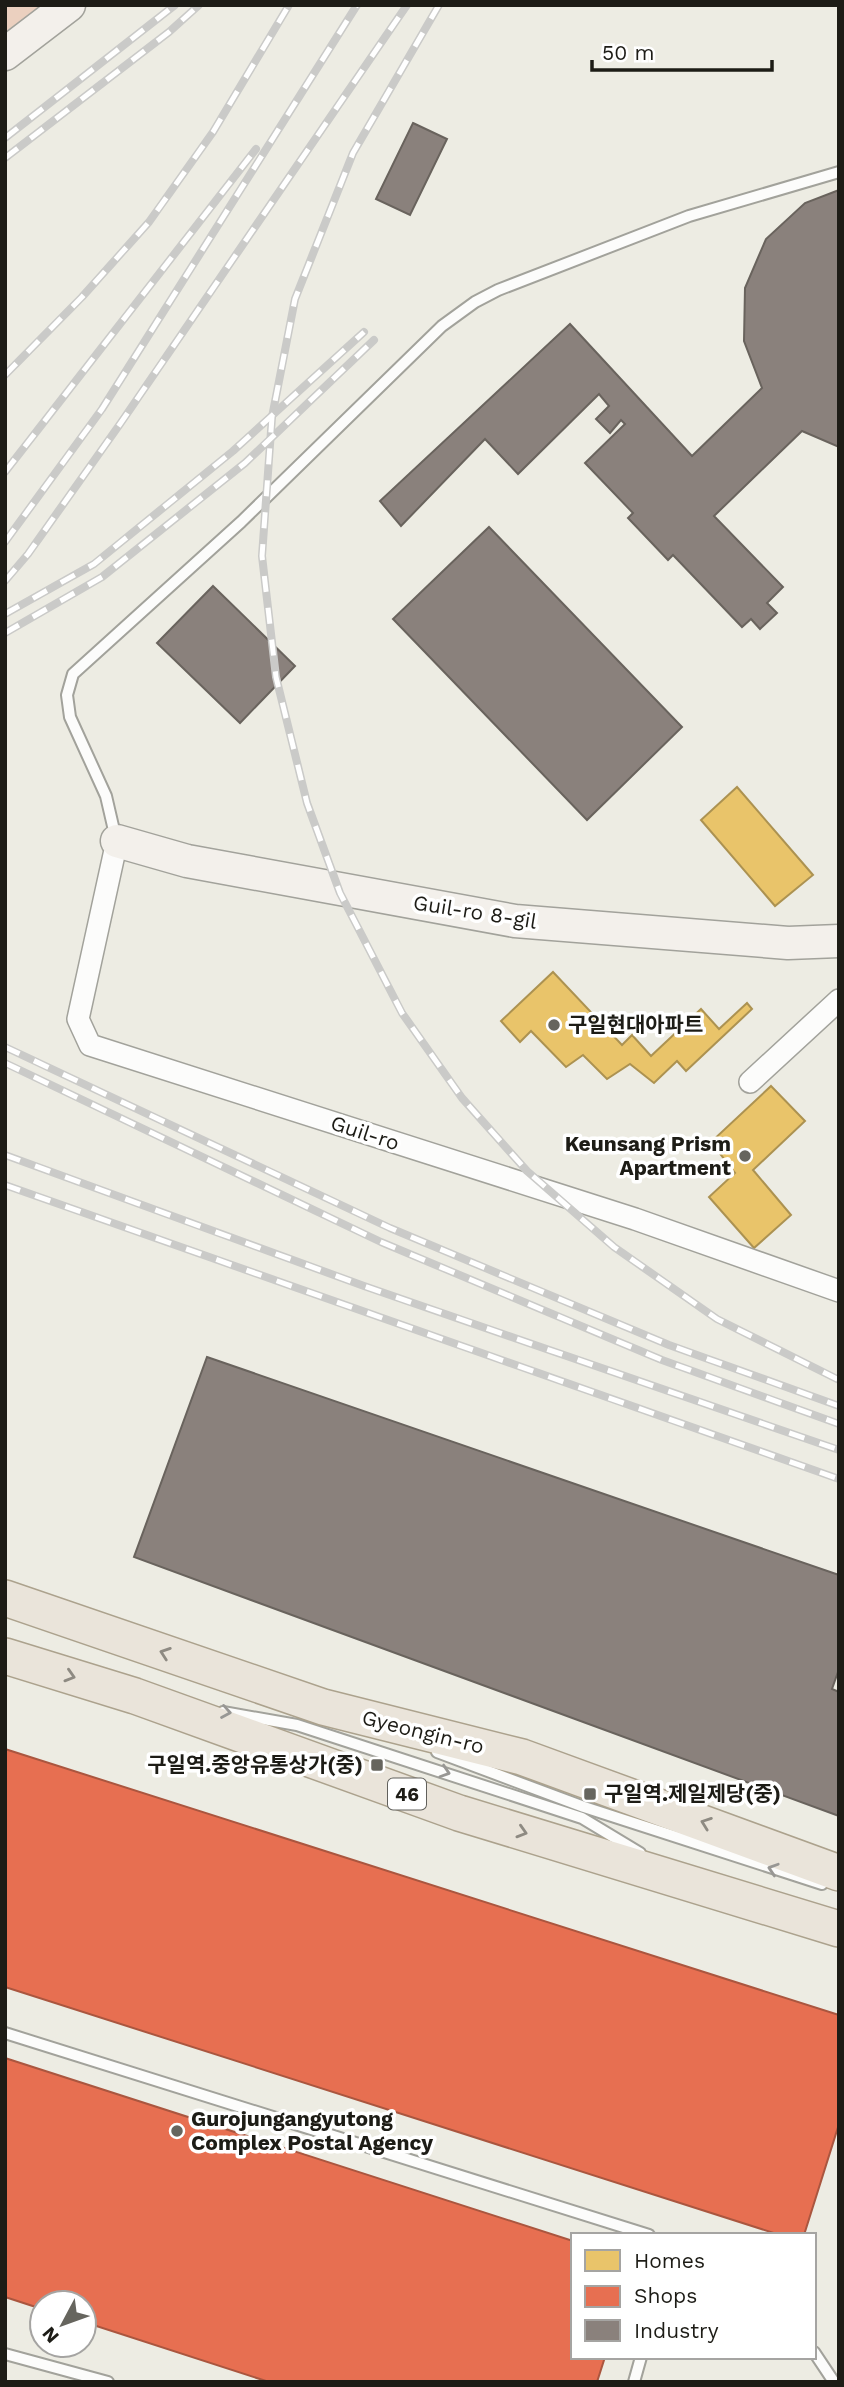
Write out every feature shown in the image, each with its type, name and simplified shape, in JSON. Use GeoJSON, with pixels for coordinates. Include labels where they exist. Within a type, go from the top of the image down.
{"type":"FeatureCollection","features":[{"type":"Feature","properties":{"kind":"main road","name":"Gyeongin-ro"},"geometry":{"type":"LineString","coordinates":[[5,1598],[323,1707],[522,1757],[839,1873]]}},
{"type":"Feature","properties":{"kind":"main road","name":"46"},"geometry":{"type":"LineString","coordinates":[[5,1656],[135,1696],[459,1813],[839,1929]]}},
{"type":"Feature","properties":{"kind":"street"},"geometry":{"type":"LineString","coordinates":[[5,54],[69,5]]}},
{"type":"Feature","properties":{"kind":"street","name":"Guil-ro 8-gil"},"geometry":{"type":"LineString","coordinates":[[117,841],[187,861],[515,921],[788,943],[839,941]]}},
{"type":"Feature","properties":{"kind":"street","name":"Guil-ro"},"geometry":{"type":"LineString","coordinates":[[117,841],[78,1019],[90,1045],[621,1214],[839,1291]]}},
{"type":"Feature","properties":{"kind":"street"},"geometry":{"type":"LineString","coordinates":[[750,1082],[839,1000]]}},
{"type":"Feature","properties":{"kind":"lane"},"geometry":{"type":"LineString","coordinates":[[117,841],[106,796],[70,717],[66,695],[73,674],[241,522],[442,326],[475,302],[511,285],[689,216],[839,172]]}},
{"type":"Feature","properties":{"kind":"lane"},"geometry":{"type":"LineString","coordinates":[[135,1696],[202,1708]]}},
{"type":"Feature","properties":{"kind":"lane"},"geometry":{"type":"LineString","coordinates":[[323,1707],[409,1741]]}},
{"type":"Feature","properties":{"kind":"lane"},"geometry":{"type":"LineString","coordinates":[[216,1710],[297,1725],[582,1818],[684,1880]]}},
{"type":"Feature","properties":{"kind":"lane"},"geometry":{"type":"LineString","coordinates":[[422,1746],[584,1807],[805,1880],[839,1887]]}},
{"type":"Feature","properties":{"kind":"lane"},"geometry":{"type":"LineString","coordinates":[[5,2033],[643,2233]]}},
{"type":"Feature","properties":{"kind":"lane"},"geometry":{"type":"LineString","coordinates":[[5,2354],[108,2382]]}},
{"type":"Feature","properties":{"kind":"lane"},"geometry":{"type":"LineString","coordinates":[[816,2355],[834,2382]]}},
{"type":"Feature","properties":{"kind":"lane"},"geometry":{"type":"LineString","coordinates":[[634,2382],[640,2359]]}},
{"type":"Feature","properties":{"kind":"shaded area"},"geometry":{"type":"Polygon","coordinates":[[[5,5],[43,5],[5,32],[5,5]]]}},
{"type":"Feature","properties":{"kind":"building: Homes"},"geometry":{"type":"Polygon","coordinates":[[[737,787],[813,875],[775,906],[701,820],[737,787]]]}},
{"type":"Feature","properties":{"kind":"building: Homes","name":"구일현대아파트"},"geometry":{"type":"Polygon","coordinates":[[[553,972],[622,1045],[632,1035],[651,1056],[701,1009],[719,1029],[747,1003],[752,1009],[686,1071],[677,1061],[654,1083],[630,1064],[607,1079],[583,1055],[566,1067],[531,1031],[520,1042],[501,1021],[553,972]]]}},
{"type":"Feature","properties":{"kind":"building: Homes","name":"Keunsang Prism Apartment"},"geometry":{"type":"Polygon","coordinates":[[[771,1086],[805,1121],[753,1170],[791,1215],[754,1248],[709,1197],[735,1173],[711,1142],[771,1086]]]}},
{"type":"Feature","properties":{"kind":"building: Shops"},"geometry":{"type":"Polygon","coordinates":[[[5,1749],[839,2015],[839,2124],[805,2233],[774,2233],[5,1987],[5,1749]]]}},
{"type":"Feature","properties":{"kind":"building: Shops"},"geometry":{"type":"Polygon","coordinates":[[[5,2058],[571,2240],[571,2359],[604,2359],[597,2382],[269,2382],[98,2327],[98,2289],[28,2289],[28,2304],[5,2297],[5,2058]]]}},
{"type":"Feature","properties":{"kind":"building: Industry"},"geometry":{"type":"Polygon","coordinates":[[[413,123],[447,139],[410,215],[376,199],[413,123]]]}},
{"type":"Feature","properties":{"kind":"building: Industry"},"geometry":{"type":"Polygon","coordinates":[[[839,190],[839,447],[802,431],[714,516],[783,587],[767,603],[777,613],[760,629],[751,619],[742,627],[673,555],[668,560],[628,518],[633,513],[585,463],[625,424],[621,420],[610,433],[596,419],[609,406],[599,394],[518,474],[485,439],[401,526],[380,501],[570,324],[692,456],[762,388],[744,341],[745,288],[766,239],[805,203],[839,190]]]}},
{"type":"Feature","properties":{"kind":"building: Industry"},"geometry":{"type":"Polygon","coordinates":[[[489,527],[682,727],[587,820],[393,619],[489,527]]]}},
{"type":"Feature","properties":{"kind":"building: Industry"},"geometry":{"type":"Polygon","coordinates":[[[213,586],[295,666],[240,723],[157,643],[213,586]]]}},
{"type":"Feature","properties":{"kind":"building: Industry"},"geometry":{"type":"Polygon","coordinates":[[[207,1357],[839,1575],[839,1669],[832,1689],[839,1692],[839,1816],[134,1557],[207,1357]]]}},
{"type":"Feature","properties":{"kind":"railway"},"geometry":{"type":"LineString","coordinates":[[5,138],[175,5]]}},
{"type":"Feature","properties":{"kind":"railway"},"geometry":{"type":"LineString","coordinates":[[5,158],[169,32],[199,5]]}},
{"type":"Feature","properties":{"kind":"railway"},"geometry":{"type":"LineString","coordinates":[[5,375],[82,297],[149,222],[213,132],[289,5]]}},
{"type":"Feature","properties":{"kind":"railway"},"geometry":{"type":"LineString","coordinates":[[5,542],[102,409],[357,5]]}},
{"type":"Feature","properties":{"kind":"railway"},"geometry":{"type":"LineString","coordinates":[[5,581],[28,554],[120,424],[407,5]]}},
{"type":"Feature","properties":{"kind":"railway"},"geometry":{"type":"LineString","coordinates":[[439,5],[353,153],[295,299],[272,417],[262,556],[276,677],[307,803],[340,893],[402,1013],[462,1098],[527,1171],[614,1247],[717,1319],[839,1380]]}},
{"type":"Feature","properties":{"kind":"railway"},"geometry":{"type":"LineString","coordinates":[[5,472],[256,149]]}},
{"type":"Feature","properties":{"kind":"railway"},"geometry":{"type":"LineString","coordinates":[[5,614],[94,564],[233,451],[364,332]]}},
{"type":"Feature","properties":{"kind":"railway"},"geometry":{"type":"LineString","coordinates":[[5,633],[102,577],[245,463],[374,340]]}},
{"type":"Feature","properties":{"kind":"railway"},"geometry":{"type":"LineString","coordinates":[[5,1047],[390,1228],[669,1345],[839,1406]]}},
{"type":"Feature","properties":{"kind":"railway"},"geometry":{"type":"LineString","coordinates":[[5,1063],[381,1242],[662,1360],[839,1424]]}},
{"type":"Feature","properties":{"kind":"railway"},"geometry":{"type":"LineString","coordinates":[[5,1155],[364,1286],[839,1450]]}},
{"type":"Feature","properties":{"kind":"railway"},"geometry":{"type":"LineString","coordinates":[[5,1185],[839,1479]]}},
{"type":"Feature","properties":{"kind":"place","name":"구일현대아파트"},"geometry":{"type":"Point","coordinates":[554,1025]}},
{"type":"Feature","properties":{"kind":"place","name":"Keunsang Prism Apartment"},"geometry":{"type":"Point","coordinates":[745,1156]}},
{"type":"Feature","properties":{"kind":"place","name":"구일역.중앙유통상가(중)"},"geometry":{"type":"Point","coordinates":[377,1765]}},
{"type":"Feature","properties":{"kind":"place","name":"구일역.제일제당(중)"},"geometry":{"type":"Point","coordinates":[590,1794]}},
{"type":"Feature","properties":{"kind":"place","name":"Gurojungangyutong Complex Postal Agency"},"geometry":{"type":"Point","coordinates":[177,2131]}}]}
